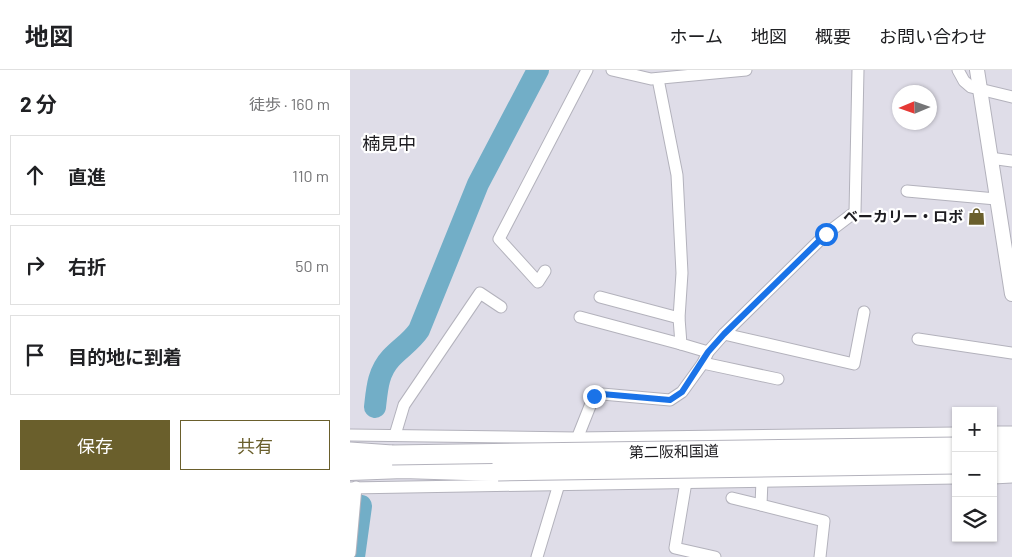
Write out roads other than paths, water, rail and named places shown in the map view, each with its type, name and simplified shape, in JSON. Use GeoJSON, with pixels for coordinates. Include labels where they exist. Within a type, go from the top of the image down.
{"type":"FeatureCollection","features":[{"type":"Feature","properties":{"kind":"highway","name":"第二阪和国道"},"geometry":{"type":"LineString","coordinates":[[350,452],[393,445],[952,447]]}},
{"type":"Feature","properties":{"kind":"highway"},"geometry":{"type":"LineString","coordinates":[[350,458],[393,445]]}},
{"type":"Feature","properties":{"kind":"highway"},"geometry":{"type":"LineString","coordinates":[[997,446],[1012,446]]}},
{"type":"Feature","properties":{"kind":"highway","name":"第二阪和国道"},"geometry":{"type":"LineString","coordinates":[[498,471],[952,464]]}},
{"type":"Feature","properties":{"kind":"highway"},"geometry":{"type":"LineString","coordinates":[[997,464],[1012,464]]}},
{"type":"Feature","properties":{"kind":"highway"},"geometry":{"type":"LineString","coordinates":[[352,481],[403,468],[498,471]]}},
{"type":"Feature","properties":{"kind":"street"},"geometry":{"type":"LineString","coordinates":[[545,271],[538,282],[499,239],[587,70]]}},
{"type":"Feature","properties":{"kind":"street"},"geometry":{"type":"LineString","coordinates":[[612,70],[641,73],[658,79],[746,70]]}},
{"type":"Feature","properties":{"kind":"street"},"geometry":{"type":"LineString","coordinates":[[537,557],[559,484],[594,396],[602,394],[670,400],[682,392],[703,363],[708,352],[724,334],[826,234],[855,212],[858,70]]}},
{"type":"Feature","properties":{"kind":"street"},"geometry":{"type":"LineString","coordinates":[[958,70],[964,81],[971,87],[1012,97]]}},
{"type":"Feature","properties":{"kind":"street"},"geometry":{"type":"LineString","coordinates":[[977,70],[1011,286]]}},
{"type":"Feature","properties":{"kind":"street"},"geometry":{"type":"LineString","coordinates":[[658,79],[677,175],[682,273],[679,318],[681,344]]}},
{"type":"Feature","properties":{"kind":"street"},"geometry":{"type":"LineString","coordinates":[[990,158],[1012,161]]}},
{"type":"Feature","properties":{"kind":"street"},"geometry":{"type":"LineString","coordinates":[[907,190],[996,199]]}},
{"type":"Feature","properties":{"kind":"street"},"geometry":{"type":"LineString","coordinates":[[393,445],[404,405],[480,293],[501,307]]}},
{"type":"Feature","properties":{"kind":"street"},"geometry":{"type":"LineString","coordinates":[[600,297],[679,318]]}},
{"type":"Feature","properties":{"kind":"street"},"geometry":{"type":"LineString","coordinates":[[724,334],[854,364],[864,312]]}},
{"type":"Feature","properties":{"kind":"street"},"geometry":{"type":"LineString","coordinates":[[580,317],[708,352]]}},
{"type":"Feature","properties":{"kind":"street"},"geometry":{"type":"LineString","coordinates":[[918,339],[1012,353]]}},
{"type":"Feature","properties":{"kind":"street"},"geometry":{"type":"LineString","coordinates":[[703,363],[778,379]]}},
{"type":"Feature","properties":{"kind":"street"},"geometry":{"type":"LineString","coordinates":[[997,432],[1012,432]]}},
{"type":"Feature","properties":{"kind":"street"},"geometry":{"type":"LineString","coordinates":[[350,434],[393,445],[576,438],[952,433]]}},
{"type":"Feature","properties":{"kind":"street"},"geometry":{"type":"LineString","coordinates":[[997,478],[1012,477]]}},
{"type":"Feature","properties":{"kind":"street"},"geometry":{"type":"LineString","coordinates":[[350,553],[352,481],[559,484],[952,478]]}},
{"type":"Feature","properties":{"kind":"street"},"geometry":{"type":"LineString","coordinates":[[761,505],[762,480]]}},
{"type":"Feature","properties":{"kind":"street"},"geometry":{"type":"LineString","coordinates":[[686,482],[675,548],[715,557]]}},
{"type":"Feature","properties":{"kind":"street"},"geometry":{"type":"LineString","coordinates":[[732,498],[824,520],[820,557]]}},
{"type":"Feature","properties":{"kind":"waterway"},"geometry":{"type":"LineString","coordinates":[[375,407],[383,369],[391,358],[419,330],[478,184],[538,70]]}},
{"type":"Feature","properties":{"kind":"waterway"},"geometry":{"type":"LineString","coordinates":[[354,557],[361,506]]}},
{"type":"Feature","properties":{"kind":"place","name":"ベーカリー・ロボ"},"geometry":{"type":"Point","coordinates":[977,216]}},
{"type":"Feature","properties":{"kind":"district","name":"楠見中"},"geometry":{"type":"Point","coordinates":[389,143]}}]}
